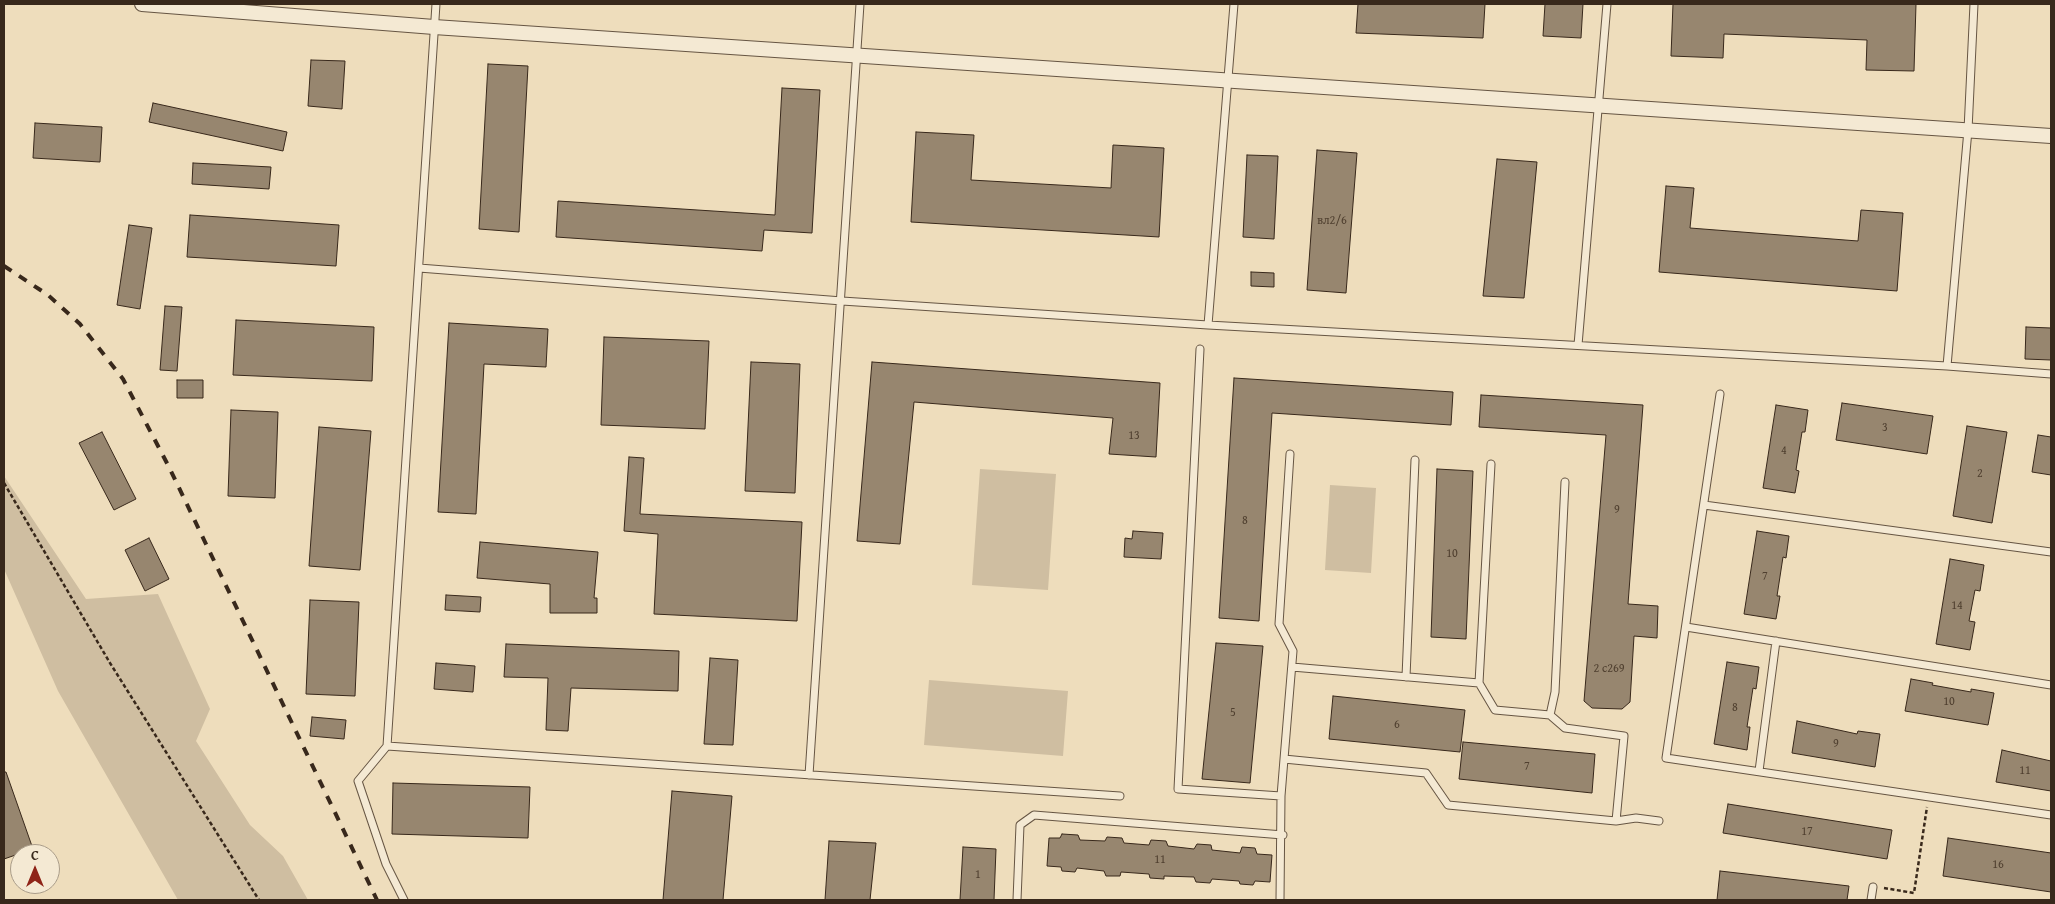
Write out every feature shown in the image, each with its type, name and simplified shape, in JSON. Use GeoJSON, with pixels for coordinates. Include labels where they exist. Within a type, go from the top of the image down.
{"type":"FeatureCollection","features":[{"type":"Feature","properties":{"kind":"street"},"geometry":{"type":"LineString","coordinates":[[142,4],[434,27],[2051,136]]}},
{"type":"Feature","properties":{"kind":"lane"},"geometry":{"type":"LineString","coordinates":[[404,900],[386,864],[358,781],[387,746],[436,4]]}},
{"type":"Feature","properties":{"kind":"lane"},"geometry":{"type":"LineString","coordinates":[[809,775],[842,301],[860,4]]}},
{"type":"Feature","properties":{"kind":"lane"},"geometry":{"type":"LineString","coordinates":[[1208,325],[1234,4]]}},
{"type":"Feature","properties":{"kind":"lane"},"geometry":{"type":"LineString","coordinates":[[1578,345],[1607,4]]}},
{"type":"Feature","properties":{"kind":"lane"},"geometry":{"type":"LineString","coordinates":[[1947,366],[1968,130],[1974,4]]}},
{"type":"Feature","properties":{"kind":"lane"},"geometry":{"type":"LineString","coordinates":[[419,268],[842,301],[1208,325],[1947,366],[2051,374]]}},
{"type":"Feature","properties":{"kind":"lane"},"geometry":{"type":"LineString","coordinates":[[1200,348],[1178,789],[1281,796]]}},
{"type":"Feature","properties":{"kind":"lane"},"geometry":{"type":"LineString","coordinates":[[1720,394],[1666,758],[2051,815]]}},
{"type":"Feature","properties":{"kind":"lane"},"geometry":{"type":"LineString","coordinates":[[1280,900],[1283,835],[1281,796],[1293,650],[1279,624],[1290,454]]}},
{"type":"Feature","properties":{"kind":"lane"},"geometry":{"type":"LineString","coordinates":[[1406,677],[1415,460]]}},
{"type":"Feature","properties":{"kind":"lane"},"geometry":{"type":"LineString","coordinates":[[1491,464],[1479,683],[1494,710],[1550,714],[1565,728],[1624,736],[1616,821]]}},
{"type":"Feature","properties":{"kind":"lane"},"geometry":{"type":"LineString","coordinates":[[1550,714],[1555,692],[1565,482]]}},
{"type":"Feature","properties":{"kind":"lane"},"geometry":{"type":"LineString","coordinates":[[1704,505],[2051,552]]}},
{"type":"Feature","properties":{"kind":"lane"},"geometry":{"type":"LineString","coordinates":[[1686,627],[2051,685]]}},
{"type":"Feature","properties":{"kind":"lane"},"geometry":{"type":"LineString","coordinates":[[1759,772],[1776,641]]}},
{"type":"Feature","properties":{"kind":"lane"},"geometry":{"type":"LineString","coordinates":[[1292,667],[1479,683]]}},
{"type":"Feature","properties":{"kind":"lane"},"geometry":{"type":"LineString","coordinates":[[387,746],[1120,796]]}},
{"type":"Feature","properties":{"kind":"lane"},"geometry":{"type":"LineString","coordinates":[[1284,759],[1426,773],[1448,805],[1616,821],[1636,818],[1659,821]]}},
{"type":"Feature","properties":{"kind":"lane"},"geometry":{"type":"LineString","coordinates":[[1017,900],[1020,825],[1034,815],[1283,835]]}},
{"type":"Feature","properties":{"kind":"lane"},"geometry":{"type":"LineString","coordinates":[[1871,900],[1873,887]]}},
{"type":"Feature","properties":{"kind":"path"},"geometry":{"type":"LineString","coordinates":[[4,483],[110,663],[259,900]]}},
{"type":"Feature","properties":{"kind":"path"},"geometry":{"type":"LineString","coordinates":[[1873,887],[1914,893],[1929,797]]}},
{"type":"Feature","properties":{"kind":"shaded area"},"geometry":{"type":"Polygon","coordinates":[[[980,469],[1056,474],[1048,590],[972,585],[980,469]]]}},
{"type":"Feature","properties":{"kind":"shaded area"},"geometry":{"type":"Polygon","coordinates":[[[4,476],[86,599],[158,594],[210,709],[196,741],[250,825],[283,856],[308,900],[178,900],[58,691],[4,569],[4,476]]]}},
{"type":"Feature","properties":{"kind":"shaded area"},"geometry":{"type":"Polygon","coordinates":[[[1330,485],[1376,488],[1371,573],[1325,570],[1330,485]]]}},
{"type":"Feature","properties":{"kind":"shaded area"},"geometry":{"type":"Polygon","coordinates":[[[929,680],[1068,691],[1063,756],[924,745],[929,680]]]}},
{"type":"Feature","properties":{"kind":"building"},"geometry":{"type":"Polygon","coordinates":[[[1358,4],[1485,4],[1483,38],[1356,33],[1358,4]]]}},
{"type":"Feature","properties":{"kind":"building"},"geometry":{"type":"Polygon","coordinates":[[[1545,4],[1583,4],[1581,38],[1543,36],[1545,4]]]}},
{"type":"Feature","properties":{"kind":"building"},"geometry":{"type":"Polygon","coordinates":[[[1673,4],[1916,4],[1914,71],[1866,70],[1867,40],[1724,34],[1723,58],[1671,56],[1673,4]]]}},
{"type":"Feature","properties":{"kind":"building"},"geometry":{"type":"Polygon","coordinates":[[[311,60],[345,61],[342,109],[308,106],[311,60]]]}},
{"type":"Feature","properties":{"kind":"building"},"geometry":{"type":"Polygon","coordinates":[[[488,64],[528,66],[519,232],[479,229],[488,64]]]}},
{"type":"Feature","properties":{"kind":"building"},"geometry":{"type":"Polygon","coordinates":[[[782,88],[820,90],[812,233],[764,230],[762,251],[556,237],[558,201],[775,215],[782,88]]]}},
{"type":"Feature","properties":{"kind":"building"},"geometry":{"type":"Polygon","coordinates":[[[153,103],[287,132],[283,151],[149,122],[153,103]]]}},
{"type":"Feature","properties":{"kind":"building"},"geometry":{"type":"Polygon","coordinates":[[[35,123],[102,127],[100,162],[33,158],[35,123]]]}},
{"type":"Feature","properties":{"kind":"building"},"geometry":{"type":"Polygon","coordinates":[[[916,132],[974,135],[971,180],[1111,188],[1113,145],[1164,148],[1159,237],[911,222],[916,132]]]}},
{"type":"Feature","properties":{"kind":"building"},"geometry":{"type":"Polygon","coordinates":[[[1317,150],[1357,153],[1346,293],[1307,290],[1317,150]]]}},
{"type":"Feature","properties":{"kind":"building"},"geometry":{"type":"Polygon","coordinates":[[[1247,155],[1278,156],[1274,239],[1243,237],[1247,155]]]}},
{"type":"Feature","properties":{"kind":"building"},"geometry":{"type":"Polygon","coordinates":[[[1497,159],[1537,162],[1524,298],[1483,296],[1497,159]]]}},
{"type":"Feature","properties":{"kind":"building"},"geometry":{"type":"Polygon","coordinates":[[[193,163],[271,167],[269,189],[192,184],[193,163]]]}},
{"type":"Feature","properties":{"kind":"building"},"geometry":{"type":"Polygon","coordinates":[[[1666,186],[1694,188],[1690,228],[1858,241],[1861,210],[1903,213],[1897,291],[1659,272],[1666,186]]]}},
{"type":"Feature","properties":{"kind":"building"},"geometry":{"type":"Polygon","coordinates":[[[190,215],[339,225],[336,266],[187,257],[190,215]]]}},
{"type":"Feature","properties":{"kind":"building"},"geometry":{"type":"Polygon","coordinates":[[[129,225],[152,228],[140,309],[117,305],[129,225]]]}},
{"type":"Feature","properties":{"kind":"building"},"geometry":{"type":"Polygon","coordinates":[[[1251,272],[1274,273],[1274,287],[1251,286],[1251,272]]]}},
{"type":"Feature","properties":{"kind":"building"},"geometry":{"type":"Polygon","coordinates":[[[165,306],[182,307],[177,371],[160,370],[165,306]]]}},
{"type":"Feature","properties":{"kind":"building"},"geometry":{"type":"Polygon","coordinates":[[[236,320],[374,327],[372,381],[233,375],[236,320]]]}},
{"type":"Feature","properties":{"kind":"building"},"geometry":{"type":"Polygon","coordinates":[[[449,323],[548,329],[546,367],[484,364],[476,514],[438,512],[449,323]]]}},
{"type":"Feature","properties":{"kind":"building"},"geometry":{"type":"Polygon","coordinates":[[[2026,327],[2051,328],[2051,360],[2025,359],[2026,327]]]}},
{"type":"Feature","properties":{"kind":"building"},"geometry":{"type":"Polygon","coordinates":[[[604,337],[709,341],[705,429],[601,425],[604,337]]]}},
{"type":"Feature","properties":{"kind":"building"},"geometry":{"type":"Polygon","coordinates":[[[751,362],[800,364],[795,493],[745,491],[751,362]]]}},
{"type":"Feature","properties":{"kind":"building"},"geometry":{"type":"Polygon","coordinates":[[[872,362],[1160,383],[1156,457],[1109,454],[1113,418],[914,402],[900,544],[857,541],[872,362]]]}},
{"type":"Feature","properties":{"kind":"building"},"geometry":{"type":"Polygon","coordinates":[[[1234,378],[1453,392],[1451,425],[1272,413],[1259,621],[1219,618],[1234,378]]]}},
{"type":"Feature","properties":{"kind":"building"},"geometry":{"type":"Polygon","coordinates":[[[177,380],[203,380],[203,398],[177,398],[177,380]]]}},
{"type":"Feature","properties":{"kind":"building"},"geometry":{"type":"Polygon","coordinates":[[[1481,395],[1643,405],[1628,604],[1658,606],[1657,638],[1634,636],[1630,702],[1622,709],[1592,708],[1584,701],[1606,435],[1479,427],[1481,395]]]}},
{"type":"Feature","properties":{"kind":"building"},"geometry":{"type":"Polygon","coordinates":[[[1842,403],[1933,416],[1927,454],[1836,440],[1842,403]]]}},
{"type":"Feature","properties":{"kind":"building"},"geometry":{"type":"Polygon","coordinates":[[[1776,405],[1808,410],[1805,432],[1802,432],[1796,470],[1799,471],[1795,493],[1763,488],[1776,405]]]}},
{"type":"Feature","properties":{"kind":"building"},"geometry":{"type":"Polygon","coordinates":[[[231,410],[278,412],[275,498],[228,496],[231,410]]]}},
{"type":"Feature","properties":{"kind":"building"},"geometry":{"type":"Polygon","coordinates":[[[1967,426],[2007,432],[1992,523],[1953,516],[1967,426]]]}},
{"type":"Feature","properties":{"kind":"building"},"geometry":{"type":"Polygon","coordinates":[[[319,427],[371,431],[360,570],[309,566],[319,427]]]}},
{"type":"Feature","properties":{"kind":"building"},"geometry":{"type":"Polygon","coordinates":[[[102,432],[136,499],[114,510],[79,443],[102,432]]]}},
{"type":"Feature","properties":{"kind":"building"},"geometry":{"type":"Polygon","coordinates":[[[2038,435],[2051,437],[2051,475],[2032,472],[2038,435]]]}},
{"type":"Feature","properties":{"kind":"building"},"geometry":{"type":"Polygon","coordinates":[[[629,457],[644,458],[640,514],[802,522],[797,621],[654,614],[658,534],[624,531],[629,457]]]}},
{"type":"Feature","properties":{"kind":"building"},"geometry":{"type":"Polygon","coordinates":[[[1437,469],[1473,471],[1466,639],[1431,637],[1437,469]]]}},
{"type":"Feature","properties":{"kind":"building"},"geometry":{"type":"Polygon","coordinates":[[[1133,531],[1163,533],[1161,559],[1124,557],[1125,538],[1132,539],[1133,531]]]}},
{"type":"Feature","properties":{"kind":"building"},"geometry":{"type":"Polygon","coordinates":[[[1757,531],[1789,536],[1786,558],[1783,557],[1777,596],[1780,596],[1776,619],[1744,614],[1757,531]]]}},
{"type":"Feature","properties":{"kind":"building"},"geometry":{"type":"Polygon","coordinates":[[[149,538],[169,579],[145,591],[125,550],[149,538]]]}},
{"type":"Feature","properties":{"kind":"building"},"geometry":{"type":"Polygon","coordinates":[[[480,542],[598,552],[594,598],[597,598],[597,613],[550,613],[550,584],[477,578],[480,542]]]}},
{"type":"Feature","properties":{"kind":"building"},"geometry":{"type":"Polygon","coordinates":[[[1950,559],[1984,565],[1980,591],[1975,590],[1969,621],[1975,622],[1970,650],[1936,644],[1950,559]]]}},
{"type":"Feature","properties":{"kind":"building"},"geometry":{"type":"Polygon","coordinates":[[[446,595],[481,597],[480,612],[445,610],[446,595]]]}},
{"type":"Feature","properties":{"kind":"building"},"geometry":{"type":"Polygon","coordinates":[[[310,600],[359,602],[355,696],[306,694],[310,600]]]}},
{"type":"Feature","properties":{"kind":"building"},"geometry":{"type":"Polygon","coordinates":[[[1216,643],[1263,646],[1250,783],[1202,779],[1216,643]]]}},
{"type":"Feature","properties":{"kind":"building"},"geometry":{"type":"Polygon","coordinates":[[[506,644],[679,651],[678,691],[571,688],[568,731],[546,730],[548,678],[504,677],[506,644]]]}},
{"type":"Feature","properties":{"kind":"building"},"geometry":{"type":"Polygon","coordinates":[[[710,658],[738,660],[733,745],[704,744],[710,658]]]}},
{"type":"Feature","properties":{"kind":"building"},"geometry":{"type":"Polygon","coordinates":[[[1727,662],[1759,667],[1756,689],[1753,688],[1747,727],[1750,727],[1747,750],[1714,744],[1727,662]]]}},
{"type":"Feature","properties":{"kind":"building"},"geometry":{"type":"Polygon","coordinates":[[[436,663],[475,666],[473,692],[434,689],[436,663]]]}},
{"type":"Feature","properties":{"kind":"building"},"geometry":{"type":"Polygon","coordinates":[[[1911,679],[1971,692],[1971,689],[1994,693],[1988,725],[1905,711],[1911,679]]]}},
{"type":"Feature","properties":{"kind":"building"},"geometry":{"type":"Polygon","coordinates":[[[1333,696],[1465,710],[1460,752],[1329,739],[1333,696]]]}},
{"type":"Feature","properties":{"kind":"building"},"geometry":{"type":"Polygon","coordinates":[[[312,717],[346,720],[344,739],[310,736],[312,717]]]}},
{"type":"Feature","properties":{"kind":"building"},"geometry":{"type":"Polygon","coordinates":[[[1797,721],[1857,734],[1858,731],[1880,734],[1875,767],[1792,753],[1797,721]]]}},
{"type":"Feature","properties":{"kind":"building"},"geometry":{"type":"Polygon","coordinates":[[[1463,742],[1595,754],[1592,793],[1459,779],[1463,742]]]}},
{"type":"Feature","properties":{"kind":"building"},"geometry":{"type":"Polygon","coordinates":[[[2002,750],[2051,761],[2051,791],[1996,782],[2002,750]]]}},
{"type":"Feature","properties":{"kind":"building"},"geometry":{"type":"Polygon","coordinates":[[[4,772],[6,772],[31,844],[10,844],[10,857],[4,859],[4,772]]]}},
{"type":"Feature","properties":{"kind":"building"},"geometry":{"type":"Polygon","coordinates":[[[393,783],[530,787],[528,838],[392,834],[393,783]]]}},
{"type":"Feature","properties":{"kind":"building"},"geometry":{"type":"Polygon","coordinates":[[[672,791],[732,796],[723,900],[663,900],[672,791]]]}},
{"type":"Feature","properties":{"kind":"building"},"geometry":{"type":"Polygon","coordinates":[[[1728,804],[1892,830],[1887,859],[1723,833],[1728,804]]]}},
{"type":"Feature","properties":{"kind":"building"},"geometry":{"type":"Polygon","coordinates":[[[1062,834],[1078,835],[1080,840],[1105,841],[1107,837],[1122,838],[1124,843],[1149,845],[1151,840],[1166,841],[1168,846],[1194,849],[1197,844],[1211,845],[1212,850],[1240,853],[1242,847],[1255,848],[1257,854],[1272,855],[1270,882],[1255,881],[1253,885],[1240,884],[1239,881],[1212,879],[1210,883],[1196,882],[1194,877],[1164,876],[1164,879],[1150,878],[1149,874],[1121,872],[1120,876],[1106,876],[1104,871],[1077,868],[1075,872],[1062,871],[1061,867],[1047,866],[1049,838],[1060,838],[1062,834]]]}},
{"type":"Feature","properties":{"kind":"building"},"geometry":{"type":"Polygon","coordinates":[[[1948,838],[2051,853],[2051,892],[1943,876],[1948,838]]]}},
{"type":"Feature","properties":{"kind":"building"},"geometry":{"type":"Polygon","coordinates":[[[829,841],[876,843],[870,900],[825,900],[829,841]]]}},
{"type":"Feature","properties":{"kind":"building"},"geometry":{"type":"Polygon","coordinates":[[[963,847],[996,849],[994,900],[960,900],[963,847]]]}},
{"type":"Feature","properties":{"kind":"building"},"geometry":{"type":"Polygon","coordinates":[[[1720,871],[1849,886],[1847,900],[1717,900],[1720,871]]]}},
{"type":"Feature","properties":{"kind":"railway"},"geometry":{"type":"LineString","coordinates":[[4,266],[48,295],[80,324],[123,379],[169,467],[377,900]]}}]}
